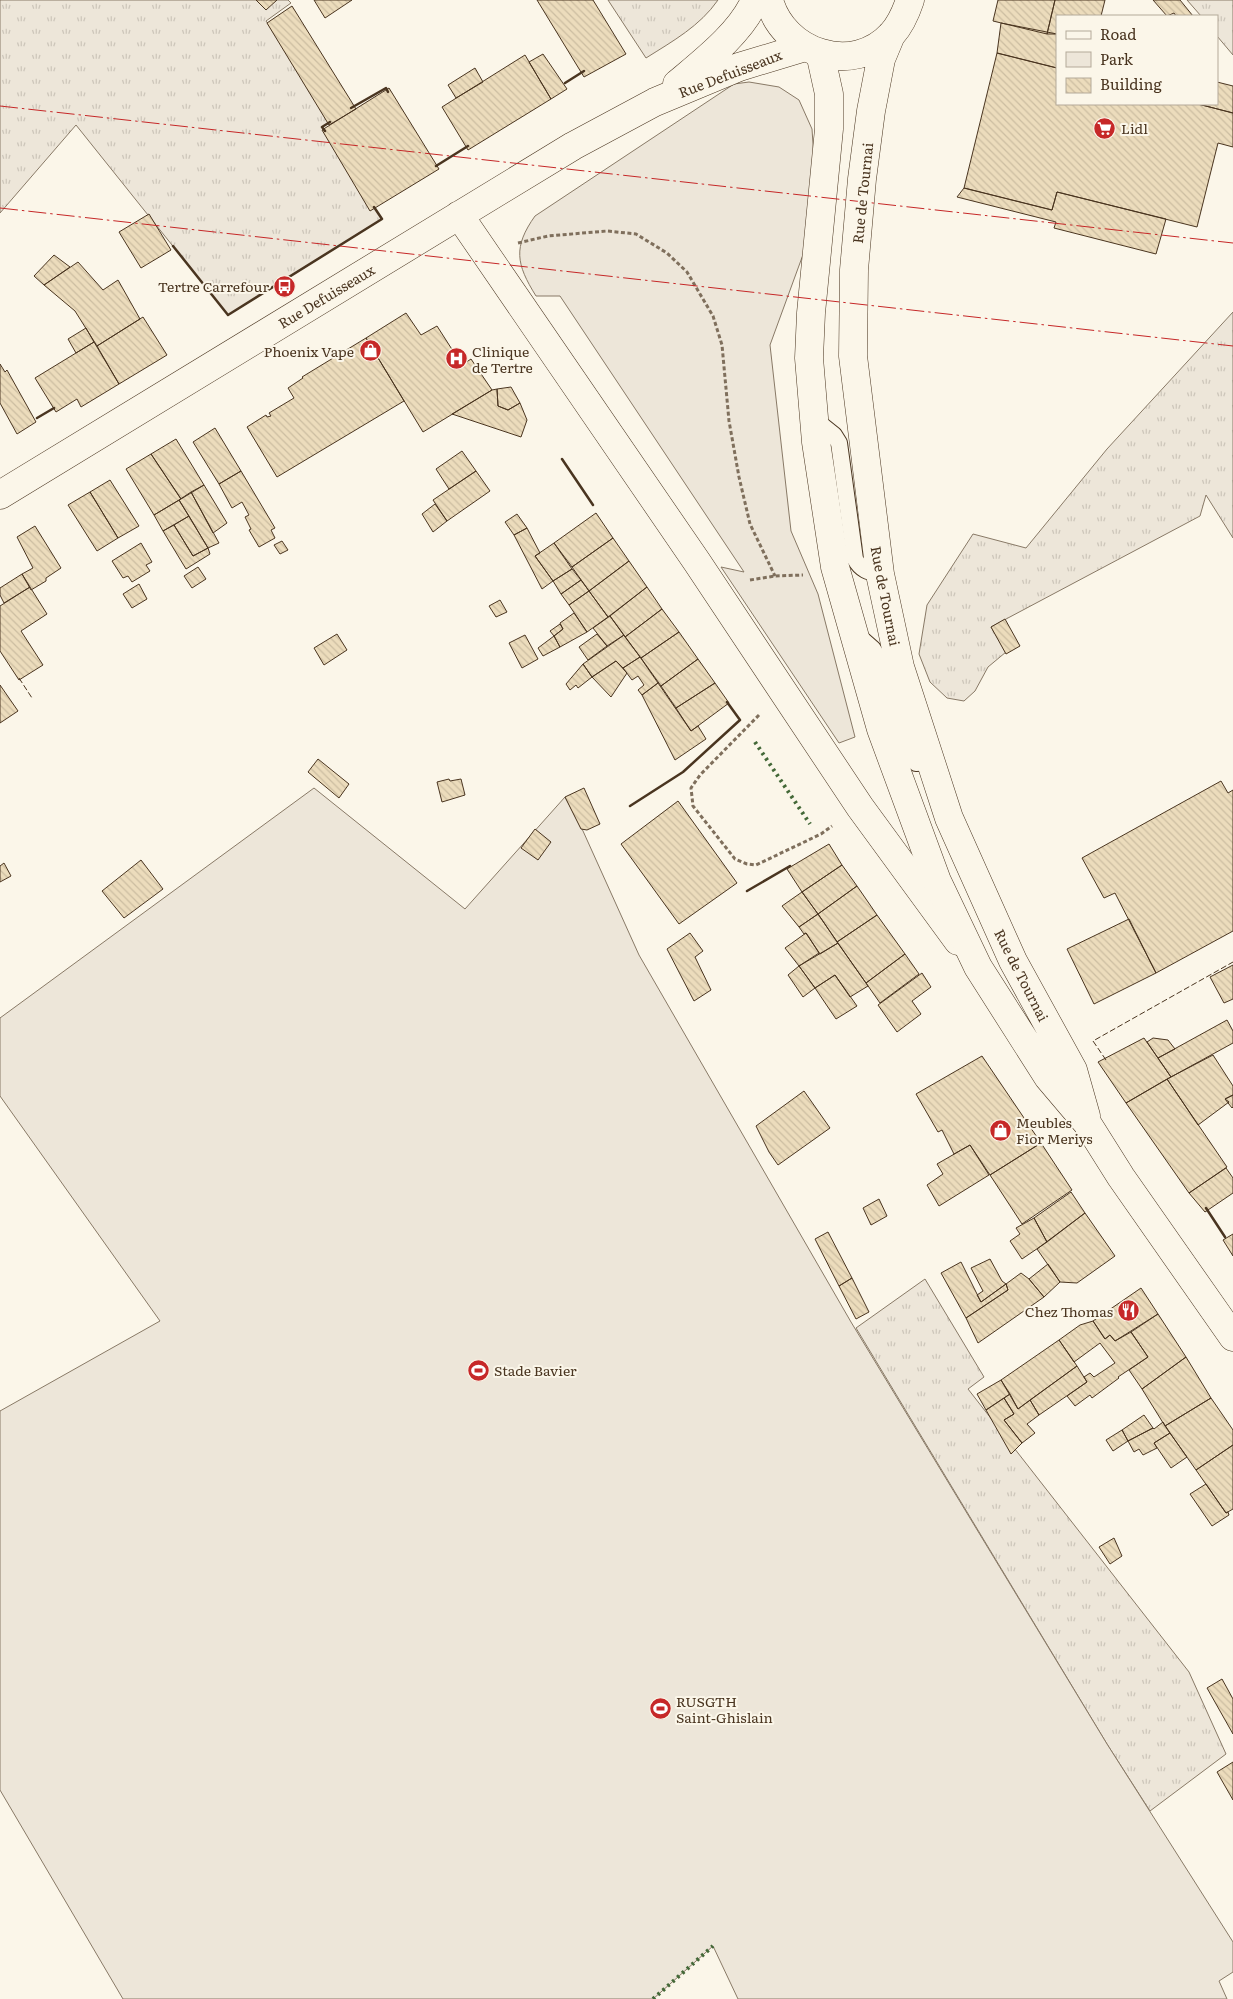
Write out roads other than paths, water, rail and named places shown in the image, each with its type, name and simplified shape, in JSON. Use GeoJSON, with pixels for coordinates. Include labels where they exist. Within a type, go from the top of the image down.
{"type":"FeatureCollection","features":[{"type":"Feature","properties":{"kind":"main road","name":"Rue Defuisseaux"},"geometry":{"type":"LineString","coordinates":[[655,102],[720,48],[752,8],[755,0]]}},
{"type":"Feature","properties":{"kind":"main road"},"geometry":{"type":"LineString","coordinates":[[769,0],[773,12],[784,30],[812,50],[839,56],[859,54],[876,46],[891,35],[904,18],[910,0]]}},
{"type":"Feature","properties":{"kind":"main road","name":"Rue de Tournai"},"geometry":{"type":"LineString","coordinates":[[891,35],[881,59],[871,111],[862,179],[854,270],[853,356],[880,574],[900,667],[949,818],[1013,961],[1073,1070],[1087,1122]]}},
{"type":"Feature","properties":{"kind":"main road","name":"Rue Defuisseaux"},"geometry":{"type":"LineString","coordinates":[[0,495],[573,146],[655,102],[739,67],[812,50]]}},
{"type":"Feature","properties":{"kind":"main road","name":"Rue de Tournai"},"geometry":{"type":"LineString","coordinates":[[812,50],[829,94],[830,129],[811,314],[809,358],[814,419],[835,567],[851,629],[881,729],[936,881],[978,967]]}},
{"type":"Feature","properties":{"kind":"main road","name":"Rue de Tournai"},"geometry":{"type":"LineString","coordinates":[[459,215],[697,562],[860,807],[978,967],[1048,1076],[1087,1122],[1121,1177],[1233,1337]]}},
{"type":"Feature","properties":{"kind":"lane"},"geometry":{"type":"LineString","coordinates":[[814,419],[834,435],[839,443],[855,559],[859,567],[865,571],[880,574]]}},
{"type":"Feature","properties":{"kind":"lane"},"geometry":{"type":"LineString","coordinates":[[851,629],[873,649],[879,659],[909,757],[916,763],[930,762]]}},
{"type":"Feature","properties":{"kind":"place","name":"Lidl"},"geometry":{"type":"Point","coordinates":[1105,128]}},
{"type":"Feature","properties":{"kind":"place","name":"Tertre Carrefour"},"geometry":{"type":"Point","coordinates":[285,286]}},
{"type":"Feature","properties":{"kind":"place","name":"Phoenix Vape"},"geometry":{"type":"Point","coordinates":[370,351]}},
{"type":"Feature","properties":{"kind":"place","name":"Clinique de Tertre"},"geometry":{"type":"Point","coordinates":[456,359]}},
{"type":"Feature","properties":{"kind":"place","name":"Meubles Fior Meriys"},"geometry":{"type":"Point","coordinates":[1000,1130]}},
{"type":"Feature","properties":{"kind":"place","name":"Chez Thomas"},"geometry":{"type":"Point","coordinates":[1129,1311]}},
{"type":"Feature","properties":{"kind":"place","name":"Stade Bavier"},"geometry":{"type":"Point","coordinates":[478,1370]}},
{"type":"Feature","properties":{"kind":"place","name":"RUSGTH Saint-Ghislain"},"geometry":{"type":"Point","coordinates":[660,1709]}}]}
